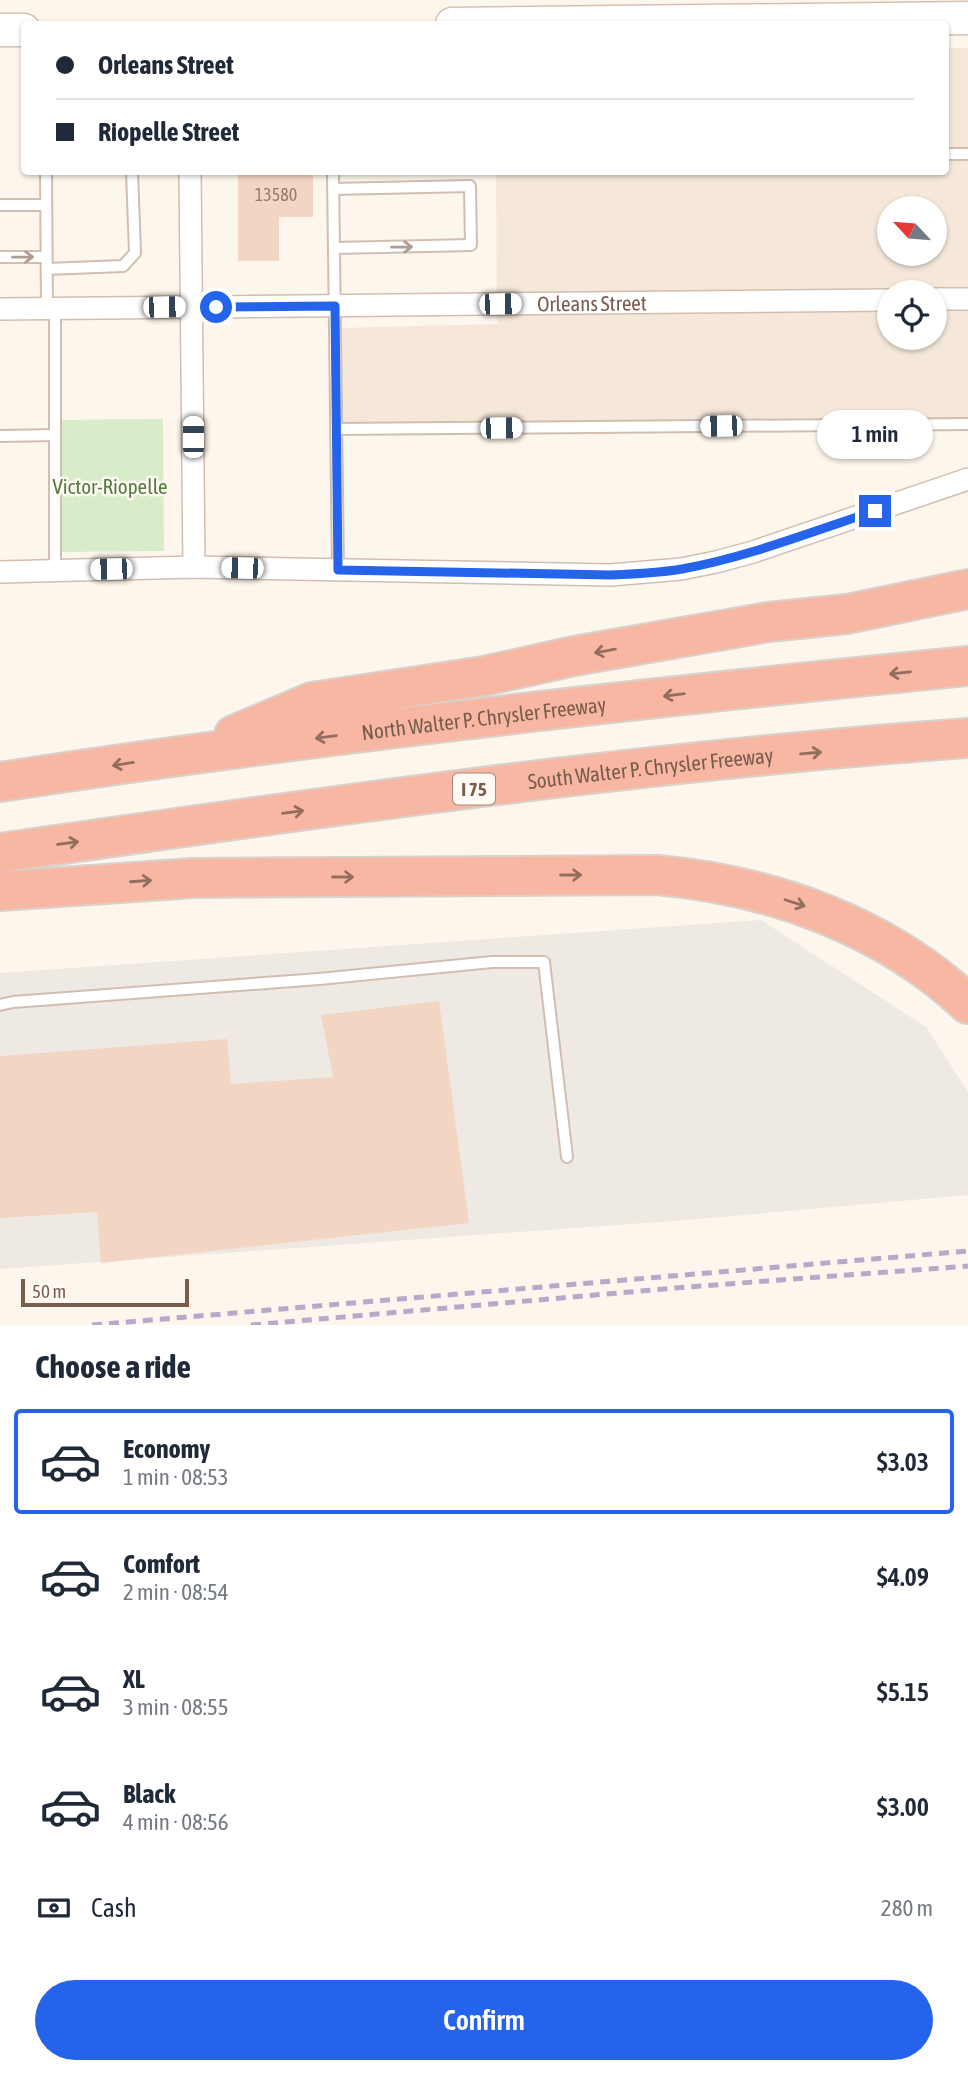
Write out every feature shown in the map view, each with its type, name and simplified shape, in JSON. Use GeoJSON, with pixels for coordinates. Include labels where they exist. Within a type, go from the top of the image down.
{"type":"FeatureCollection","features":[{"type":"Feature","properties":{"kind":"highway"},"geometry":{"type":"LineString","coordinates":[[769,622],[841,601],[968,570]]}},
{"type":"Feature","properties":{"kind":"highway"},"geometry":{"type":"LineString","coordinates":[[190,753],[312,702],[484,676],[575,656],[769,622],[846,614],[968,589]]}},
{"type":"Feature","properties":{"kind":"highway","name":"North Walter P. Chrysler Freeway"},"geometry":{"type":"LineString","coordinates":[[0,782],[190,753],[680,695],[968,666]]}},
{"type":"Feature","properties":{"kind":"highway","name":"South Walter P. Chrysler Freeway"},"geometry":{"type":"LineString","coordinates":[[0,853],[230,820],[533,782],[959,739]]}},
{"type":"Feature","properties":{"kind":"highway"},"geometry":{"type":"LineString","coordinates":[[0,891],[194,878],[657,875],[694,878],[741,887],[798,903],[852,926],[904,954],[968,1004]]}},
{"type":"Feature","properties":{"kind":"street"},"geometry":{"type":"LineString","coordinates":[[710,21],[968,18]]}},
{"type":"Feature","properties":{"kind":"street"},"geometry":{"type":"LineString","coordinates":[[0,30],[21,30]]}},
{"type":"Feature","properties":{"kind":"street"},"geometry":{"type":"LineString","coordinates":[[190,175],[194,567]]}},
{"type":"Feature","properties":{"kind":"street"},"geometry":{"type":"LineString","coordinates":[[947,299],[968,299]]}},
{"type":"Feature","properties":{"kind":"street","name":"Orleans Street"},"geometry":{"type":"LineString","coordinates":[[0,309],[877,300]]}},
{"type":"Feature","properties":{"kind":"street"},"geometry":{"type":"LineString","coordinates":[[0,572],[194,567],[611,575],[681,569],[753,552],[968,479]]}},
{"type":"Feature","properties":{"kind":"lane"},"geometry":{"type":"LineString","coordinates":[[949,154],[968,154]]}},
{"type":"Feature","properties":{"kind":"lane"},"geometry":{"type":"LineString","coordinates":[[46,175],[46,257],[51,309],[55,435],[55,571]]}},
{"type":"Feature","properties":{"kind":"lane"},"geometry":{"type":"LineString","coordinates":[[47,269],[123,266],[135,253],[132,175]]}},
{"type":"Feature","properties":{"kind":"lane"},"geometry":{"type":"LineString","coordinates":[[333,175],[338,570]]}},
{"type":"Feature","properties":{"kind":"lane"},"geometry":{"type":"LineString","coordinates":[[333,189],[470,186],[471,246],[334,248]]}},
{"type":"Feature","properties":{"kind":"lane"},"geometry":{"type":"LineString","coordinates":[[0,205],[46,205]]}},
{"type":"Feature","properties":{"kind":"lane"},"geometry":{"type":"LineString","coordinates":[[0,257],[46,257]]}},
{"type":"Feature","properties":{"kind":"lane"},"geometry":{"type":"LineString","coordinates":[[336,429],[968,424]]}},
{"type":"Feature","properties":{"kind":"lane"},"geometry":{"type":"LineString","coordinates":[[0,436],[55,435]]}},
{"type":"Feature","properties":{"kind":"lane"},"geometry":{"type":"LineString","coordinates":[[0,1005],[492,962],[544,962],[567,1157]]}},
{"type":"Feature","properties":{"kind":"shaded area"},"geometry":{"type":"Polygon","coordinates":[[[949,48],[968,48],[968,424],[334,432],[339,328],[497,324],[496,175],[949,175],[949,48]]]}},
{"type":"Feature","properties":{"kind":"shaded area"},"geometry":{"type":"Polygon","coordinates":[[[761,920],[926,1027],[968,1092],[968,1195],[687,1220],[0,1269],[0,973],[761,920]]]}},
{"type":"Feature","properties":{"kind":"green space","name":"Victor-Riopelle"},"geometry":{"type":"Polygon","coordinates":[[[163,419],[164,551],[57,552],[56,420],[163,419]]]}},
{"type":"Feature","properties":{"kind":"building"},"geometry":{"type":"Polygon","coordinates":[[[238,175],[313,175],[313,217],[279,217],[279,261],[238,261],[238,175]]]}},
{"type":"Feature","properties":{"kind":"building"},"geometry":{"type":"Polygon","coordinates":[[[439,1001],[469,1223],[101,1263],[97,1212],[0,1218],[0,1056],[227,1039],[231,1084],[333,1077],[321,1015],[439,1001]]]}},
{"type":"Feature","properties":{"kind":"railway"},"geometry":{"type":"LineString","coordinates":[[92,1325],[968,1251]]}},
{"type":"Feature","properties":{"kind":"railway"},"geometry":{"type":"LineString","coordinates":[[251,1325],[687,1287],[968,1266]]}},
{"type":"Feature","properties":{"kind":"route"},"geometry":{"type":"LineString","coordinates":[[216,307],[335,306],[338,570],[611,575],[646,573],[681,569],[753,552],[875,511]]}}]}
